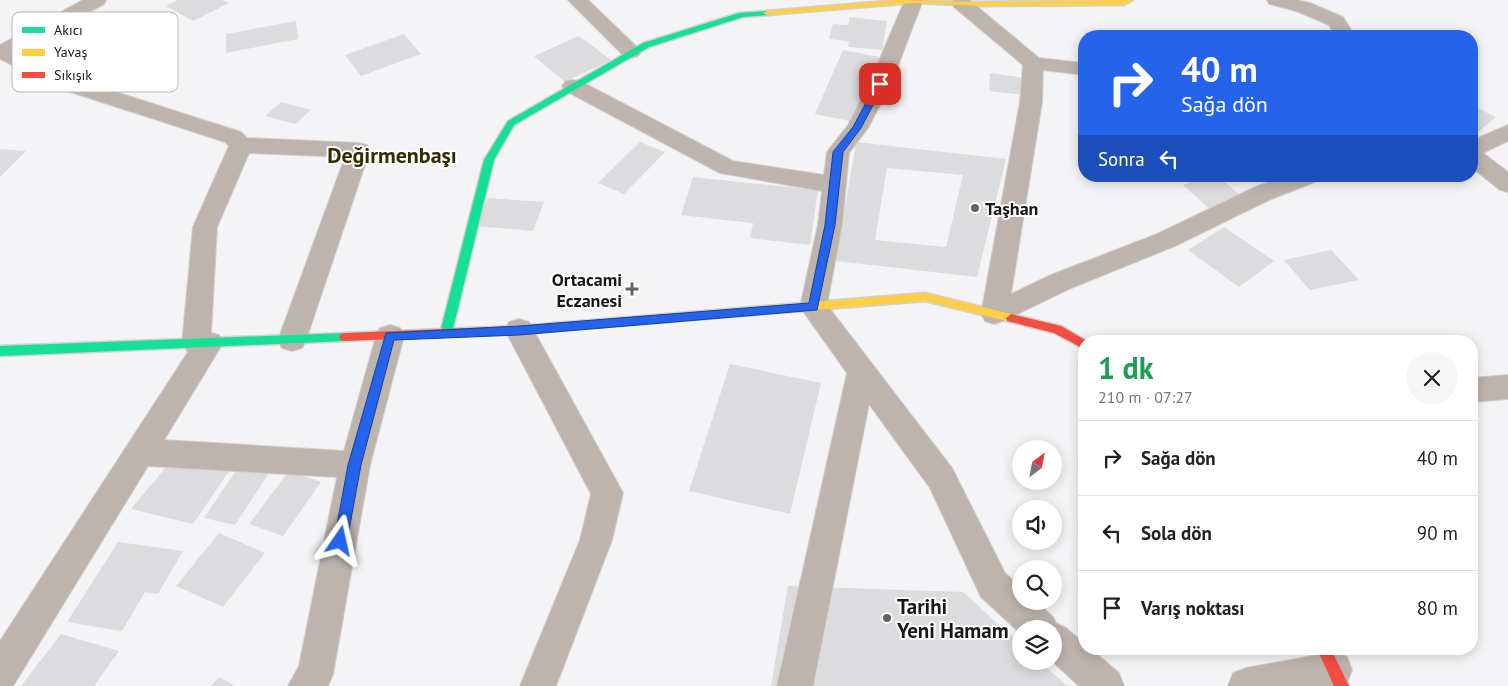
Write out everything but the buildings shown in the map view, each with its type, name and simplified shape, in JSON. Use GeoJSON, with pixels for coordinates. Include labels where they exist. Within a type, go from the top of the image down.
{"type":"FeatureCollection","features":[{"type":"Feature","properties":{"kind":"street"},"geometry":{"type":"LineString","coordinates":[[75,12],[97,0]]}},
{"type":"Feature","properties":{"kind":"street"},"geometry":{"type":"LineString","coordinates":[[577,0],[631,52]]}},
{"type":"Feature","properties":{"kind":"street"},"geometry":{"type":"LineString","coordinates":[[446,333],[489,160],[511,123],[646,44],[742,15],[914,1],[961,3],[1124,3],[1129,0]]}},
{"type":"Feature","properties":{"kind":"street"},"geometry":{"type":"LineString","coordinates":[[1276,0],[1303,7],[1336,21],[1341,30]]}},
{"type":"Feature","properties":{"kind":"street"},"geometry":{"type":"LineString","coordinates":[[914,1],[880,84],[856,128],[838,152],[830,225],[813,307],[941,478],[992,585],[1032,620]]}},
{"type":"Feature","properties":{"kind":"street"},"geometry":{"type":"LineString","coordinates":[[961,3],[1033,63],[1078,68]]}},
{"type":"Feature","properties":{"kind":"street"},"geometry":{"type":"LineString","coordinates":[[1,52],[12,46]]}},
{"type":"Feature","properties":{"kind":"street"},"geometry":{"type":"LineString","coordinates":[[994,314],[1031,102],[1033,63]]}},
{"type":"Feature","properties":{"kind":"street"},"geometry":{"type":"LineString","coordinates":[[573,86],[728,168],[834,185]]}},
{"type":"Feature","properties":{"kind":"street"},"geometry":{"type":"LineString","coordinates":[[93,92],[233,137],[240,144],[359,150],[292,340]]}},
{"type":"Feature","properties":{"kind":"street"},"geometry":{"type":"LineString","coordinates":[[1478,147],[1508,132]]}},
{"type":"Feature","properties":{"kind":"street"},"geometry":{"type":"LineString","coordinates":[[0,674],[141,452],[203,344],[205,227],[240,144]]}},
{"type":"Feature","properties":{"kind":"street"},"geometry":{"type":"LineString","coordinates":[[1478,160],[1508,184]]}},
{"type":"Feature","properties":{"kind":"street"},"geometry":{"type":"LineString","coordinates":[[994,314],[1060,282],[1166,240],[1261,194],[1291,182]]}},
{"type":"Feature","properties":{"kind":"street"},"geometry":{"type":"LineString","coordinates":[[0,351],[519,330],[925,297],[1057,329],[1078,341]]}},
{"type":"Feature","properties":{"kind":"street"},"geometry":{"type":"LineString","coordinates":[[519,330],[607,492],[596,540],[538,686]]}},
{"type":"Feature","properties":{"kind":"street"},"geometry":{"type":"LineString","coordinates":[[306,686],[315,674],[355,465],[390,336]]}},
{"type":"Feature","properties":{"kind":"street"},"geometry":{"type":"LineString","coordinates":[[795,686],[861,372]]}},
{"type":"Feature","properties":{"kind":"street"},"geometry":{"type":"LineString","coordinates":[[1478,389],[1508,386]]}},
{"type":"Feature","properties":{"kind":"street"},"geometry":{"type":"LineString","coordinates":[[141,452],[355,465]]}},
{"type":"Feature","properties":{"kind":"street"},"geometry":{"type":"LineString","coordinates":[[1062,647],[1106,686]]}},
{"type":"Feature","properties":{"kind":"street"},"geometry":{"type":"LineString","coordinates":[[1246,686],[1333,668]]}},
{"type":"Feature","properties":{"kind":"traffic: fast"},"geometry":{"type":"LineString","coordinates":[[446,333],[489,160],[511,123],[646,45],[742,15],[767,13]]}},
{"type":"Feature","properties":{"kind":"traffic: fast"},"geometry":{"type":"LineString","coordinates":[[0,351],[345,337]]}},
{"type":"Feature","properties":{"kind":"traffic: slow"},"geometry":{"type":"LineString","coordinates":[[767,13],[914,1],[980,4],[1124,3],[1129,0]]}},
{"type":"Feature","properties":{"kind":"traffic: slow"},"geometry":{"type":"LineString","coordinates":[[667,318],[925,297],[1011,318]]}},
{"type":"Feature","properties":{"kind":"traffic: jam"},"geometry":{"type":"LineString","coordinates":[[345,337],[519,330],[667,318]]}},
{"type":"Feature","properties":{"kind":"traffic: jam"},"geometry":{"type":"LineString","coordinates":[[1011,318],[1057,329],[1078,341]]}},
{"type":"Feature","properties":{"kind":"traffic: jam"},"geometry":{"type":"LineString","coordinates":[[1327,655],[1342,686]]}},
{"type":"Feature","properties":{"kind":"place","name":"Taşhan"},"geometry":{"type":"Point","coordinates":[975,208]}},
{"type":"Feature","properties":{"kind":"place","name":"Ortacami Eczanesi"},"geometry":{"type":"Point","coordinates":[632,289]}},
{"type":"Feature","properties":{"kind":"place","name":"Tarihi Yeni Hamam"},"geometry":{"type":"Point","coordinates":[887,618]}},
{"type":"Feature","properties":{"kind":"district","name":"Değirmenbaşı"},"geometry":{"type":"Point","coordinates":[392,155]}},
{"type":"Feature","properties":{"kind":"route"},"geometry":{"type":"LineString","coordinates":[[340,541],[355,465],[390,336],[519,330],[813,307],[830,225],[838,152],[856,128],[880,84]]}}]}
